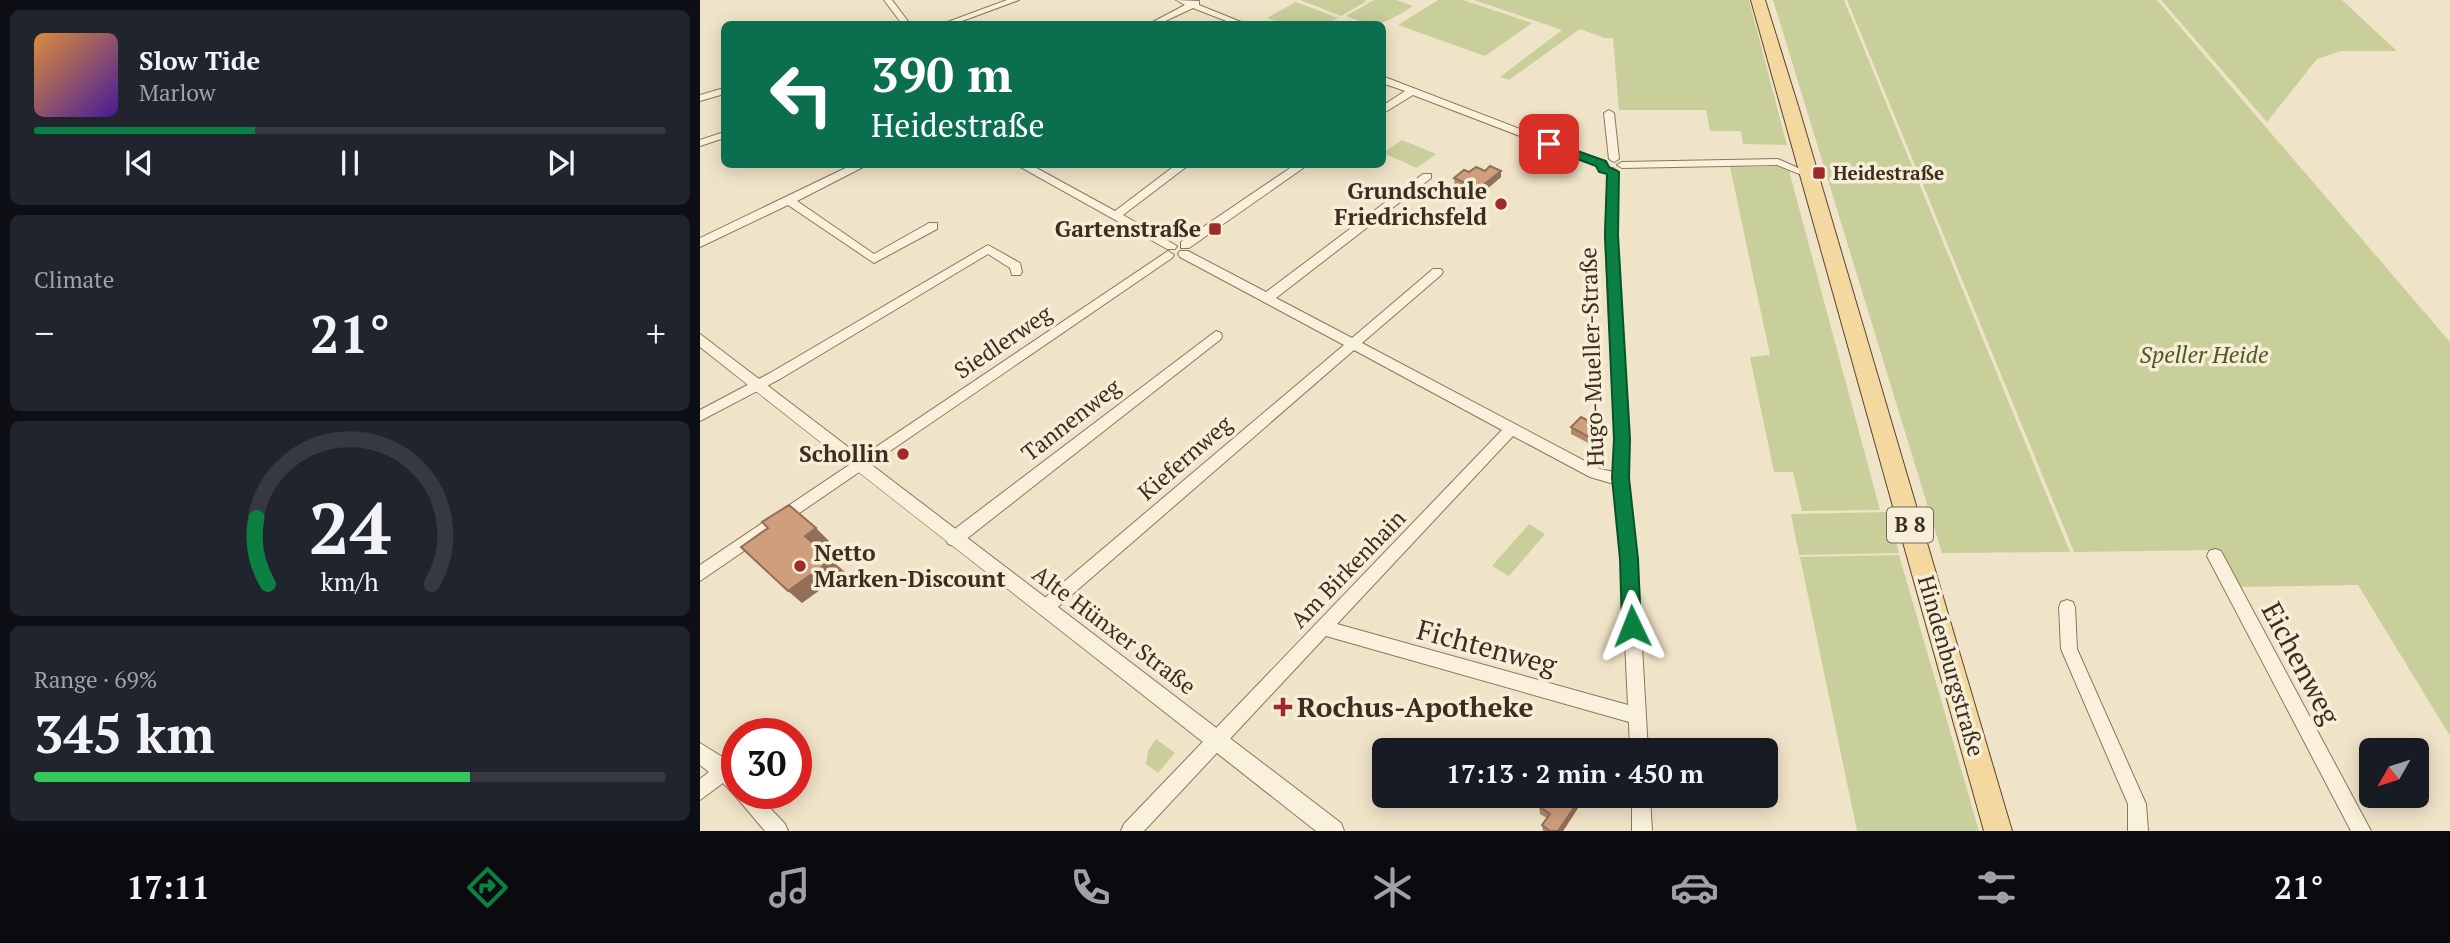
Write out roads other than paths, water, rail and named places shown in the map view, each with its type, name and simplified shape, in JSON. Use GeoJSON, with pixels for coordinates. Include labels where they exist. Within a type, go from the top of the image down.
{"type":"FeatureCollection","features":[{"type":"Feature","properties":{"kind":"main road","name":"Hindenburgstraße"},"geometry":{"type":"LineString","coordinates":[[1758,0],[1788,105],[1811,172],[1821,219],[1998,831]]}},
{"type":"Feature","properties":{"kind":"main road","name":"Hindenburgstraße"},"geometry":{"type":"LineString","coordinates":[[1788,105],[1802,172],[1821,219]]}},
{"type":"Feature","properties":{"kind":"street"},"geometry":{"type":"LineString","coordinates":[[888,0],[904,21]]}},
{"type":"Feature","properties":{"kind":"street"},"geometry":{"type":"LineString","coordinates":[[956,21],[1015,0]]}},
{"type":"Feature","properties":{"kind":"street"},"geometry":{"type":"LineString","coordinates":[[1180,0],[1233,21]]}},
{"type":"Feature","properties":{"kind":"street"},"geometry":{"type":"LineString","coordinates":[[1159,21],[1203,0]]}},
{"type":"Feature","properties":{"kind":"street"},"geometry":{"type":"LineString","coordinates":[[1386,81],[1613,165],[1777,162],[1788,160],[1796,151]]}},
{"type":"Feature","properties":{"kind":"street"},"geometry":{"type":"LineString","coordinates":[[1386,108],[1412,91]]}},
{"type":"Feature","properties":{"kind":"street"},"geometry":{"type":"LineString","coordinates":[[700,98],[721,92]]}},
{"type":"Feature","properties":{"kind":"street"},"geometry":{"type":"LineString","coordinates":[[1609,113],[1613,165]]}},
{"type":"Feature","properties":{"kind":"street"},"geometry":{"type":"LineString","coordinates":[[700,143],[721,136]]}},
{"type":"Feature","properties":{"kind":"street"},"geometry":{"type":"LineString","coordinates":[[1777,162],[1802,172]]}},
{"type":"Feature","properties":{"kind":"street","name":"Hugo-Mueller-Straße"},"geometry":{"type":"LineString","coordinates":[[1613,165],[1611,235],[1622,439],[1621,478],[1629,559],[1639,738]]}},
{"type":"Feature","properties":{"kind":"street"},"geometry":{"type":"LineString","coordinates":[[700,243],[856,168]]}},
{"type":"Feature","properties":{"kind":"street"},"geometry":{"type":"LineString","coordinates":[[1027,168],[1115,216],[1169,251],[1185,249],[1298,168]]}},
{"type":"Feature","properties":{"kind":"street"},"geometry":{"type":"LineString","coordinates":[[1115,216],[1180,168]]}},
{"type":"Feature","properties":{"kind":"street"},"geometry":{"type":"LineString","coordinates":[[1267,298],[1427,176]]}},
{"type":"Feature","properties":{"kind":"street"},"geometry":{"type":"LineString","coordinates":[[789,200],[874,259],[933,226]]}},
{"type":"Feature","properties":{"kind":"street"},"geometry":{"type":"LineString","coordinates":[[700,416],[988,249],[1016,265],[1016,272]]}},
{"type":"Feature","properties":{"kind":"street"},"geometry":{"type":"LineString","coordinates":[[1185,249],[1267,298],[1511,429],[1595,473],[1609,478],[1621,478]]}},
{"type":"Feature","properties":{"kind":"street","name":"Siedlerweg"},"geometry":{"type":"LineString","coordinates":[[700,573],[1169,251]]}},
{"type":"Feature","properties":{"kind":"street"},"geometry":{"type":"LineString","coordinates":[[1353,343],[1437,272]]}},
{"type":"Feature","properties":{"kind":"street","name":"Tannenweg"},"geometry":{"type":"LineString","coordinates":[[954,539],[1216,336]]}},
{"type":"Feature","properties":{"kind":"street","name":"Alte Hünxer Straße"},"geometry":{"type":"LineString","coordinates":[[700,339],[1333,831]]}},
{"type":"Feature","properties":{"kind":"street","name":"Kiefernweg"},"geometry":{"type":"LineString","coordinates":[[1046,607],[1353,343]]}},
{"type":"Feature","properties":{"kind":"street","name":"Am Birkenhain"},"geometry":{"type":"LineString","coordinates":[[1131,831],[1511,429]]}},
{"type":"Feature","properties":{"kind":"street","name":"Eichenweg"},"geometry":{"type":"LineString","coordinates":[[2215,556],[2361,831]]}},
{"type":"Feature","properties":{"kind":"street"},"geometry":{"type":"LineString","coordinates":[[2067,607],[2069,649],[2137,804],[2138,831]]}},
{"type":"Feature","properties":{"kind":"street","name":"Fichtenweg"},"geometry":{"type":"LineString","coordinates":[[1323,628],[1638,716]]}},
{"type":"Feature","properties":{"kind":"street"},"geometry":{"type":"LineString","coordinates":[[700,752],[721,770]]}},
{"type":"Feature","properties":{"kind":"street"},"geometry":{"type":"LineString","coordinates":[[700,791],[721,782]]}},
{"type":"Feature","properties":{"kind":"street"},"geometry":{"type":"LineString","coordinates":[[1641,808],[1642,831]]}},
{"type":"Feature","properties":{"kind":"street"},"geometry":{"type":"LineString","coordinates":[[758,809],[778,831]]}},
{"type":"Feature","properties":{"kind":"place","name":"Heidestraße"},"geometry":{"type":"Point","coordinates":[1819,173]}},
{"type":"Feature","properties":{"kind":"place","name":"Grundschule Friedrichsfeld"},"geometry":{"type":"Point","coordinates":[1501,204]}},
{"type":"Feature","properties":{"kind":"place","name":"Gartenstraße"},"geometry":{"type":"Point","coordinates":[1215,229]}},
{"type":"Feature","properties":{"kind":"place","name":"Schollin"},"geometry":{"type":"Point","coordinates":[903,454]}},
{"type":"Feature","properties":{"kind":"place","name":"Netto Marken-Discount"},"geometry":{"type":"Point","coordinates":[800,566]}},
{"type":"Feature","properties":{"kind":"place","name":"Rochus-Apotheke"},"geometry":{"type":"Point","coordinates":[1283,707]}},
{"type":"Feature","properties":{"kind":"park label","name":"Speller Heide"},"geometry":{"type":"Point","coordinates":[2204,355]}}]}
